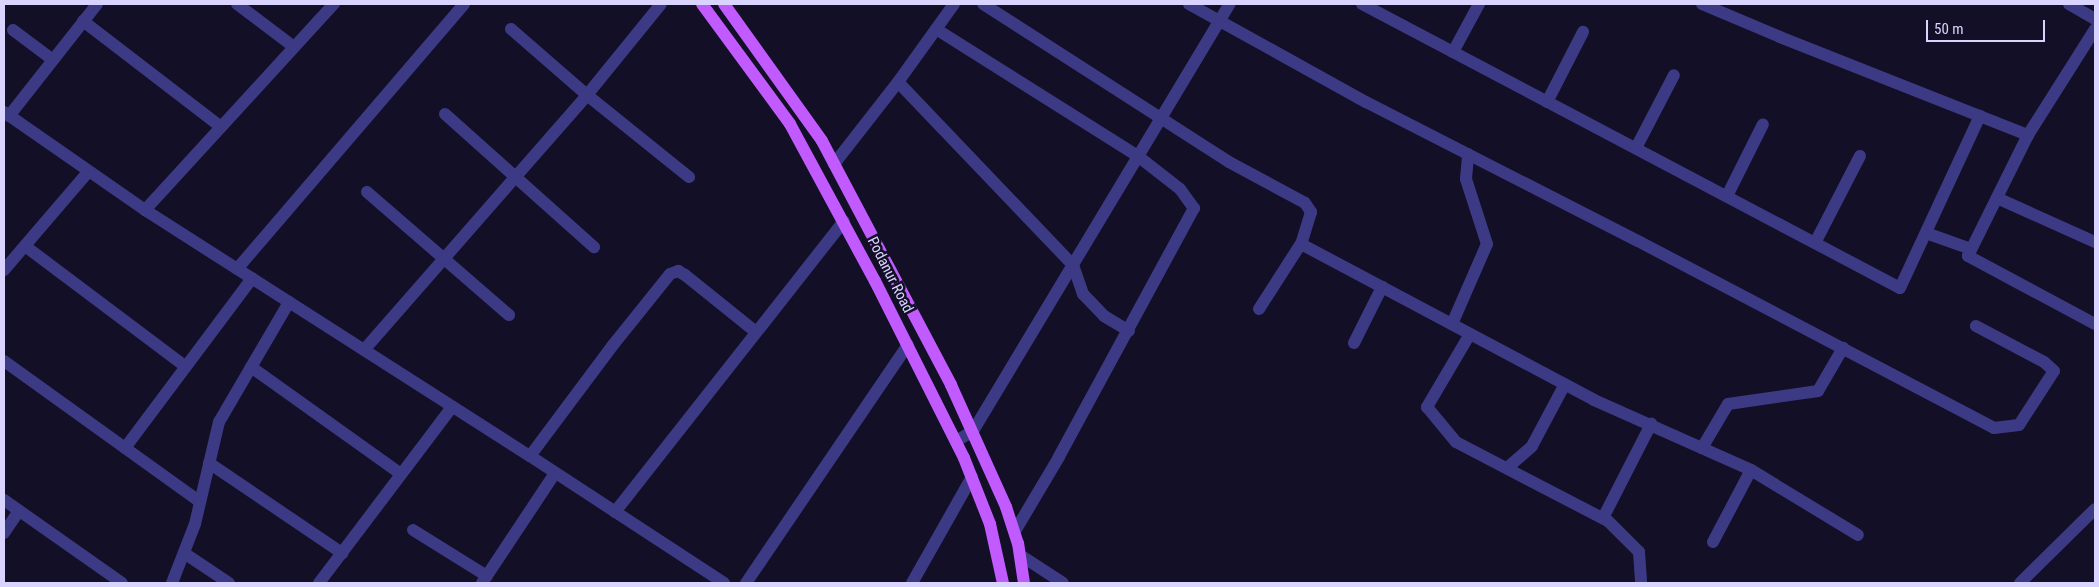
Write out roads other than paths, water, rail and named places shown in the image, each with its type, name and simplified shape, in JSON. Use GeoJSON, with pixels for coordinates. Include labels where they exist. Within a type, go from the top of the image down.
{"type":"FeatureCollection","features":[{"type":"Feature","properties":{"kind":"main road","name":"Podanur Road"},"geometry":{"type":"LineString","coordinates":[[702,4],[790,124],[844,221],[956,440],[990,524],[1003,583]]}},
{"type":"Feature","properties":{"kind":"main road"},"geometry":{"type":"LineString","coordinates":[[724,4],[803,113],[834,164],[951,384],[1006,506],[1015,531],[1024,583]]}},
{"type":"Feature","properties":{"kind":"street"},"geometry":{"type":"LineString","coordinates":[[97,4],[53,60],[6,114],[145,210],[530,456],[724,583]]}},
{"type":"Feature","properties":{"kind":"street"},"geometry":{"type":"LineString","coordinates":[[237,4],[294,47]]}},
{"type":"Feature","properties":{"kind":"street"},"geometry":{"type":"LineString","coordinates":[[145,210],[334,4]]}},
{"type":"Feature","properties":{"kind":"street"},"geometry":{"type":"LineString","coordinates":[[237,269],[464,4]]}},
{"type":"Feature","properties":{"kind":"street"},"geometry":{"type":"LineString","coordinates":[[364,350],[514,176],[587,95],[661,4]]}},
{"type":"Feature","properties":{"kind":"street"},"geometry":{"type":"LineString","coordinates":[[834,164],[898,82],[954,4]]}},
{"type":"Feature","properties":{"kind":"street"},"geometry":{"type":"LineString","coordinates":[[983,4],[1229,162],[1305,203],[1311,212],[1302,242],[1259,309]]}},
{"type":"Feature","properties":{"kind":"street"},"geometry":{"type":"LineString","coordinates":[[1189,4],[1366,102],[1994,428],[2019,425],[2054,371],[2044,362],[1976,326]]}},
{"type":"Feature","properties":{"kind":"street"},"geometry":{"type":"LineString","coordinates":[[956,440],[973,431],[1230,4]]}},
{"type":"Feature","properties":{"kind":"street"},"geometry":{"type":"LineString","coordinates":[[1363,4],[1900,288],[1980,116]]}},
{"type":"Feature","properties":{"kind":"street"},"geometry":{"type":"LineString","coordinates":[[1453,52],[1479,4]]}},
{"type":"Feature","properties":{"kind":"street"},"geometry":{"type":"LineString","coordinates":[[1702,4],[1780,37],[2028,135]]}},
{"type":"Feature","properties":{"kind":"street"},"geometry":{"type":"LineString","coordinates":[[2068,4],[2095,19]]}},
{"type":"Feature","properties":{"kind":"street"},"geometry":{"type":"LineString","coordinates":[[84,21],[221,127]]}},
{"type":"Feature","properties":{"kind":"street"},"geometry":{"type":"LineString","coordinates":[[511,29],[587,95],[689,177]]}},
{"type":"Feature","properties":{"kind":"street"},"geometry":{"type":"LineString","coordinates":[[936,29],[1139,157],[1180,189],[1194,208],[1129,331],[1059,457],[1015,531]]}},
{"type":"Feature","properties":{"kind":"street"},"geometry":{"type":"LineString","coordinates":[[2095,29],[2028,135],[1968,256],[2095,324]]}},
{"type":"Feature","properties":{"kind":"street"},"geometry":{"type":"LineString","coordinates":[[13,30],[53,60]]}},
{"type":"Feature","properties":{"kind":"street"},"geometry":{"type":"LineString","coordinates":[[1547,102],[1583,32]]}},
{"type":"Feature","properties":{"kind":"street"},"geometry":{"type":"LineString","coordinates":[[1636,148],[1674,74]]}},
{"type":"Feature","properties":{"kind":"street"},"geometry":{"type":"LineString","coordinates":[[898,82],[1073,265],[1083,294],[1104,316],[1129,331]]}},
{"type":"Feature","properties":{"kind":"street"},"geometry":{"type":"LineString","coordinates":[[445,114],[594,247]]}},
{"type":"Feature","properties":{"kind":"street"},"geometry":{"type":"LineString","coordinates":[[1727,196],[1763,124]]}},
{"type":"Feature","properties":{"kind":"street"},"geometry":{"type":"LineString","coordinates":[[1452,324],[1488,244],[1466,180],[1468,154]]}},
{"type":"Feature","properties":{"kind":"street"},"geometry":{"type":"LineString","coordinates":[[1815,243],[1860,156]]}},
{"type":"Feature","properties":{"kind":"street"},"geometry":{"type":"LineString","coordinates":[[4,270],[88,172]]}},
{"type":"Feature","properties":{"kind":"street"},"geometry":{"type":"LineString","coordinates":[[366,192],[509,315]]}},
{"type":"Feature","properties":{"kind":"street"},"geometry":{"type":"LineString","coordinates":[[1996,198],[2095,242]]}},
{"type":"Feature","properties":{"kind":"street"},"geometry":{"type":"LineString","coordinates":[[615,512],[844,221]]}},
{"type":"Feature","properties":{"kind":"street"},"geometry":{"type":"LineString","coordinates":[[1926,233],[1972,248]]}},
{"type":"Feature","properties":{"kind":"street"},"geometry":{"type":"LineString","coordinates":[[1302,242],[1301,244],[1594,400],[1751,470],[1858,535]]}},
{"type":"Feature","properties":{"kind":"street"},"geometry":{"type":"LineString","coordinates":[[25,246],[186,367]]}},
{"type":"Feature","properties":{"kind":"street"},"geometry":{"type":"LineString","coordinates":[[530,456],[613,345],[670,274],[678,271],[685,275],[756,332]]}},
{"type":"Feature","properties":{"kind":"street"},"geometry":{"type":"LineString","coordinates":[[125,448],[252,278]]}},
{"type":"Feature","properties":{"kind":"street"},"geometry":{"type":"LineString","coordinates":[[1354,343],[1382,287]]}},
{"type":"Feature","properties":{"kind":"street"},"geometry":{"type":"LineString","coordinates":[[172,583],[184,553],[200,502],[219,422],[288,302]]}},
{"type":"Feature","properties":{"kind":"street"},"geometry":{"type":"LineString","coordinates":[[1470,334],[1427,407],[1456,442],[1603,518],[1639,552],[1641,583]]}},
{"type":"Feature","properties":{"kind":"street"},"geometry":{"type":"LineString","coordinates":[[746,583],[908,345]]}},
{"type":"Feature","properties":{"kind":"street"},"geometry":{"type":"LineString","coordinates":[[1702,448],[1728,404],[1818,392],[1843,348]]}},
{"type":"Feature","properties":{"kind":"street"},"geometry":{"type":"LineString","coordinates":[[4,361],[200,502]]}},
{"type":"Feature","properties":{"kind":"street"},"geometry":{"type":"LineString","coordinates":[[251,367],[401,474]]}},
{"type":"Feature","properties":{"kind":"street"},"geometry":{"type":"LineString","coordinates":[[1507,468],[1532,446],[1565,384]]}},
{"type":"Feature","properties":{"kind":"street"},"geometry":{"type":"LineString","coordinates":[[319,583],[452,407]]}},
{"type":"Feature","properties":{"kind":"street"},"geometry":{"type":"LineString","coordinates":[[1603,518],[1651,424]]}},
{"type":"Feature","properties":{"kind":"street"},"geometry":{"type":"LineString","coordinates":[[210,462],[342,553]]}},
{"type":"Feature","properties":{"kind":"street"},"geometry":{"type":"LineString","coordinates":[[1713,542],[1751,470]]}},
{"type":"Feature","properties":{"kind":"street"},"geometry":{"type":"LineString","coordinates":[[413,530],[484,580],[555,473]]}},
{"type":"Feature","properties":{"kind":"street"},"geometry":{"type":"LineString","coordinates":[[912,583],[972,477]]}},
{"type":"Feature","properties":{"kind":"street"},"geometry":{"type":"LineString","coordinates":[[4,500],[117,582]]}},
{"type":"Feature","properties":{"kind":"street"},"geometry":{"type":"LineString","coordinates":[[2020,583],[2095,509]]}},
{"type":"Feature","properties":{"kind":"street"},"geometry":{"type":"LineString","coordinates":[[4,533],[19,511]]}},
{"type":"Feature","properties":{"kind":"street"},"geometry":{"type":"LineString","coordinates":[[184,553],[229,583]]}},
{"type":"Feature","properties":{"kind":"street"},"geometry":{"type":"LineString","coordinates":[[1020,555],[1063,583]]}}]}
